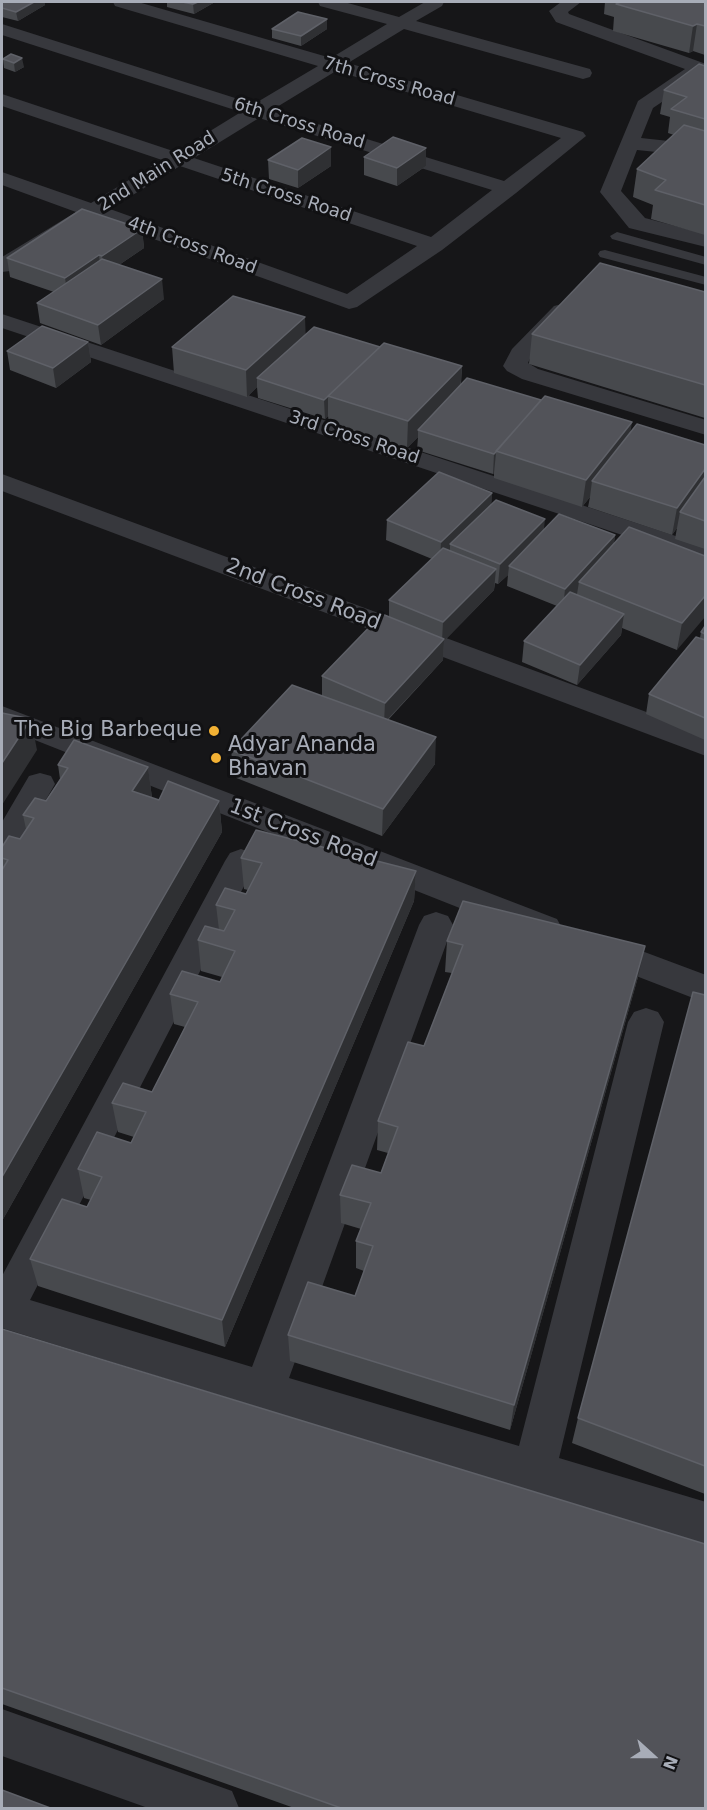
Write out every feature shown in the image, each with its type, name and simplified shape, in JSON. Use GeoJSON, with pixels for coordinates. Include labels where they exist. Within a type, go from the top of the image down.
{"type":"FeatureCollection","features":[{"type":"Feature","properties":{"kind":"street","name":"7th Cross Road"},"geometry":{"type":"LineString","coordinates":[[121,2],[576,136],[509,189]]}},
{"type":"Feature","properties":{"kind":"street"},"geometry":{"type":"LineString","coordinates":[[326,2],[584,73]]}},
{"type":"Feature","properties":{"kind":"street","name":"2nd Main Road"},"geometry":{"type":"LineString","coordinates":[[2,266],[436,2]]}},
{"type":"Feature","properties":{"kind":"street"},"geometry":{"type":"LineString","coordinates":[[572,2],[558,11],[562,18],[702,69]]}},
{"type":"Feature","properties":{"kind":"street","name":"6th Cross Road"},"geometry":{"type":"LineString","coordinates":[[2,29],[509,189]]}},
{"type":"Feature","properties":{"kind":"street"},"geometry":{"type":"LineString","coordinates":[[702,69],[645,105],[610,192],[637,223],[705,241]]}},
{"type":"Feature","properties":{"kind":"street","name":"5th Cross Road"},"geometry":{"type":"LineString","coordinates":[[2,100],[434,245]]}},
{"type":"Feature","properties":{"kind":"street"},"geometry":{"type":"LineString","coordinates":[[629,143],[705,151]]}},
{"type":"Feature","properties":{"kind":"street","name":"4th Cross Road"},"geometry":{"type":"LineString","coordinates":[[2,178],[349,302],[434,245]]}},
{"type":"Feature","properties":{"kind":"street"},"geometry":{"type":"LineString","coordinates":[[434,245],[509,189]]}},
{"type":"Feature","properties":{"kind":"street"},"geometry":{"type":"LineString","coordinates":[[599,277],[606,274],[626,276],[705,298]]}},
{"type":"Feature","properties":{"kind":"street"},"geometry":{"type":"LineString","coordinates":[[576,296],[520,354],[516,366],[530,374],[705,428]]}},
{"type":"Feature","properties":{"kind":"street","name":"3rd Cross Road"},"geometry":{"type":"LineString","coordinates":[[2,321],[705,555]]}},
{"type":"Feature","properties":{"kind":"street","name":"2nd Cross Road"},"geometry":{"type":"LineString","coordinates":[[2,482],[705,746]]}},
{"type":"Feature","properties":{"kind":"street","name":"1st Cross Road"},"geometry":{"type":"LineString","coordinates":[[2,716],[705,990]]}},
{"type":"Feature","properties":{"kind":"street"},"geometry":{"type":"LineString","coordinates":[[2,848],[40,784]]}},
{"type":"Feature","properties":{"kind":"street"},"geometry":{"type":"LineString","coordinates":[[241,861],[3,1311],[705,1524]]}},
{"type":"Feature","properties":{"kind":"street"},"geometry":{"type":"LineString","coordinates":[[264,1390],[436,925]]}},
{"type":"Feature","properties":{"kind":"street"},"geometry":{"type":"LineString","coordinates":[[534,1472],[646,1022]]}},
{"type":"Feature","properties":{"kind":"street"},"geometry":{"type":"LineString","coordinates":[[2,1733],[215,1809]]}},
{"type":"Feature","properties":{"kind":"lane"},"geometry":{"type":"LineString","coordinates":[[617,236],[705,261]]}},
{"type":"Feature","properties":{"kind":"lane"},"geometry":{"type":"LineString","coordinates":[[605,254],[705,281]]}},
{"type":"Feature","properties":{"kind":"building"},"geometry":{"type":"Polygon","coordinates":[[[2,2],[34,2],[16,12],[2,8],[2,2]]]}},
{"type":"Feature","properties":{"kind":"building"},"geometry":{"type":"Polygon","coordinates":[[[621,2],[705,2],[705,26],[697,24],[693,26],[616,4],[621,2]]]}},
{"type":"Feature","properties":{"kind":"building"},"geometry":{"type":"Polygon","coordinates":[[[298,12],[327,19],[301,36],[272,29],[298,12]]]}},
{"type":"Feature","properties":{"kind":"building"},"geometry":{"type":"Polygon","coordinates":[[[11,54],[22,58],[14,63],[3,59],[11,54]]]}},
{"type":"Feature","properties":{"kind":"building"},"geometry":{"type":"Polygon","coordinates":[[[699,64],[705,66],[705,119],[671,109],[687,97],[664,90],[699,64]]]}},
{"type":"Feature","properties":{"kind":"building"},"geometry":{"type":"Polygon","coordinates":[[[684,125],[705,131],[705,205],[655,190],[666,180],[637,169],[684,125]]]}},
{"type":"Feature","properties":{"kind":"building"},"geometry":{"type":"Polygon","coordinates":[[[393,137],[426,148],[397,168],[364,157],[393,137]]]}},
{"type":"Feature","properties":{"kind":"building"},"geometry":{"type":"Polygon","coordinates":[[[302,138],[331,147],[298,170],[268,160],[302,138]]]}},
{"type":"Feature","properties":{"kind":"building"},"geometry":{"type":"Polygon","coordinates":[[[82,209],[142,229],[65,278],[7,258],[82,209]]]}},
{"type":"Feature","properties":{"kind":"building"},"geometry":{"type":"Polygon","coordinates":[[[102,259],[162,279],[98,325],[37,303],[102,259]]]}},
{"type":"Feature","properties":{"kind":"building"},"geometry":{"type":"Polygon","coordinates":[[[600,263],[705,292],[705,385],[532,334],[600,263]]]}},
{"type":"Feature","properties":{"kind":"building"},"geometry":{"type":"Polygon","coordinates":[[[233,296],[305,317],[246,370],[172,347],[233,296]]]}},
{"type":"Feature","properties":{"kind":"building"},"geometry":{"type":"Polygon","coordinates":[[[42,326],[88,342],[53,368],[7,351],[42,326]]]}},
{"type":"Feature","properties":{"kind":"building"},"geometry":{"type":"Polygon","coordinates":[[[314,327],[380,347],[324,400],[257,378],[314,327]]]}},
{"type":"Feature","properties":{"kind":"building"},"geometry":{"type":"Polygon","coordinates":[[[384,343],[462,366],[408,421],[328,396],[384,343]]]}},
{"type":"Feature","properties":{"kind":"building"},"geometry":{"type":"Polygon","coordinates":[[[467,378],[541,400],[494,454],[418,430],[467,378]]]}},
{"type":"Feature","properties":{"kind":"building"},"geometry":{"type":"Polygon","coordinates":[[[545,396],[632,422],[586,480],[496,451],[545,396]]]}},
{"type":"Feature","properties":{"kind":"building"},"geometry":{"type":"Polygon","coordinates":[[[637,424],[705,445],[705,469],[677,508],[592,481],[637,424]]]}},
{"type":"Feature","properties":{"kind":"building"},"geometry":{"type":"Polygon","coordinates":[[[439,472],[492,493],[441,542],[387,520],[439,472]]]}},
{"type":"Feature","properties":{"kind":"building"},"geometry":{"type":"Polygon","coordinates":[[[705,477],[705,521],[680,512],[705,477]]]}},
{"type":"Feature","properties":{"kind":"building"},"geometry":{"type":"Polygon","coordinates":[[[496,500],[545,519],[500,564],[450,544],[496,500]]]}},
{"type":"Feature","properties":{"kind":"building"},"geometry":{"type":"Polygon","coordinates":[[[559,514],[615,535],[565,589],[509,566],[559,514]]]}},
{"type":"Feature","properties":{"kind":"building"},"geometry":{"type":"Polygon","coordinates":[[[629,527],[705,556],[705,596],[682,623],[579,582],[629,527]]]}},
{"type":"Feature","properties":{"kind":"building"},"geometry":{"type":"Polygon","coordinates":[[[443,548],[496,569],[443,622],[389,600],[443,548]]]}},
{"type":"Feature","properties":{"kind":"building"},"geometry":{"type":"Polygon","coordinates":[[[570,592],[624,614],[580,665],[524,641],[570,592]]]}},
{"type":"Feature","properties":{"kind":"building"},"geometry":{"type":"Polygon","coordinates":[[[382,614],[444,639],[385,703],[322,676],[382,614]]]}},
{"type":"Feature","properties":{"kind":"building"},"geometry":{"type":"Polygon","coordinates":[[[696,637],[705,640],[705,718],[649,694],[696,637]]]}},
{"type":"Feature","properties":{"kind":"building"},"geometry":{"type":"Polygon","coordinates":[[[292,685],[436,737],[383,809],[231,750],[292,685]]]}},
{"type":"Feature","properties":{"kind":"building"},"geometry":{"type":"Polygon","coordinates":[[[2,713],[31,719],[2,763],[2,713]]]}},
{"type":"Feature","properties":{"kind":"building"},"geometry":{"type":"Polygon","coordinates":[[[74,740],[148,767],[132,791],[159,800],[168,781],[219,801],[2,1177],[2,870],[8,860],[2,858],[2,847],[9,836],[20,839],[34,818],[23,815],[35,798],[46,801],[68,768],[58,765],[74,740]]]}},
{"type":"Feature","properties":{"kind":"building"},"geometry":{"type":"Polygon","coordinates":[[[256,830],[416,871],[222,1320],[30,1259],[62,1199],[87,1207],[102,1177],[78,1169],[97,1132],[131,1143],[146,1112],[112,1103],[123,1083],[152,1092],[198,1002],[170,994],[182,971],[220,982],[235,951],[198,940],[205,926],[224,931],[235,910],[216,905],[225,888],[246,894],[262,863],[241,858],[256,830]]]}},
{"type":"Feature","properties":{"kind":"building"},"geometry":{"type":"Polygon","coordinates":[[[463,901],[645,946],[514,1405],[288,1335],[308,1282],[355,1296],[373,1246],[356,1241],[371,1203],[340,1195],[352,1165],[381,1173],[398,1127],[378,1121],[408,1042],[424,1046],[463,945],[447,941],[463,901]]]}},
{"type":"Feature","properties":{"kind":"building"},"geometry":{"type":"Polygon","coordinates":[[[693,992],[705,995],[705,1466],[578,1418],[693,992]]]}},
{"type":"Feature","properties":{"kind":"building"},"geometry":{"type":"Polygon","coordinates":[[[2,1329],[705,1544],[705,1809],[344,1809],[2,1688],[2,1329]]]}},
{"type":"Feature","properties":{"kind":"building"},"geometry":{"type":"Polygon","coordinates":[[[2,1790],[53,1809],[2,1809],[2,1790]]]}},
{"type":"Feature","properties":{"kind":"place","name":"The Big Barbeque"},"geometry":{"type":"Point","coordinates":[214,731]}},
{"type":"Feature","properties":{"kind":"place","name":"Adyar Ananda Bhavan"},"geometry":{"type":"Point","coordinates":[216,758]}}]}
